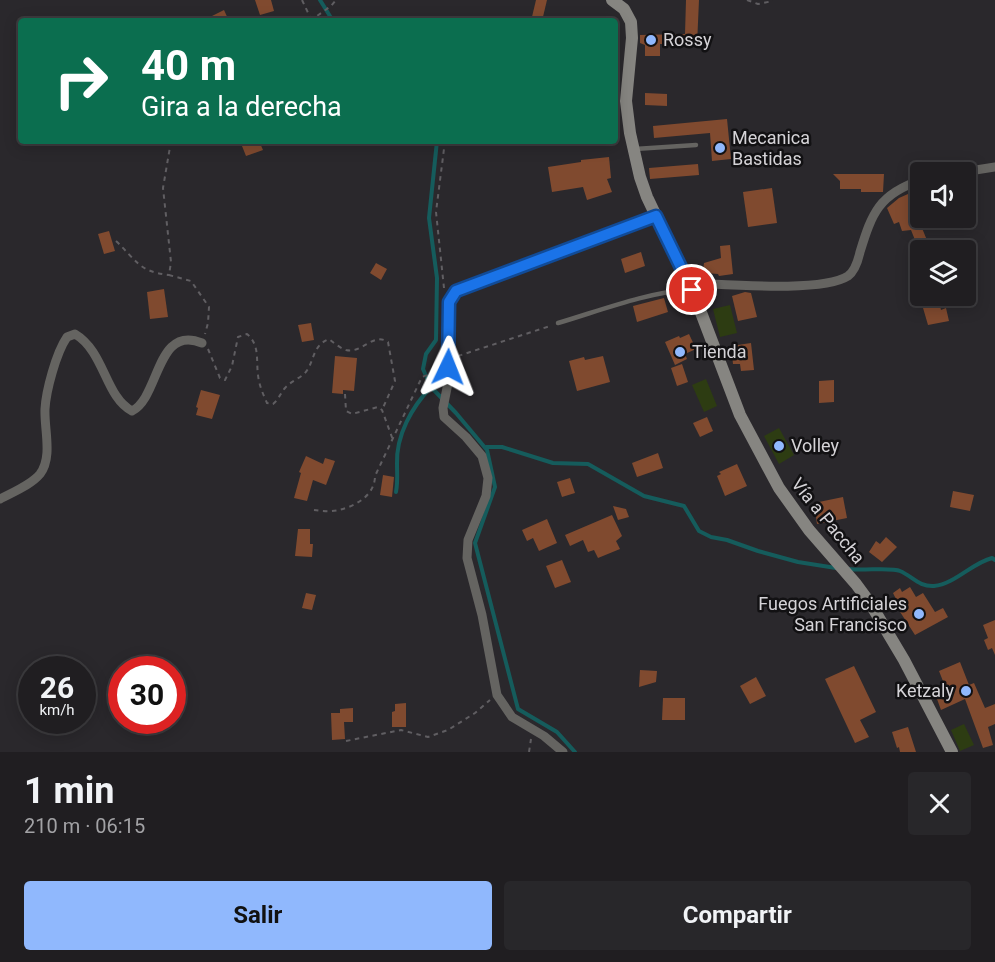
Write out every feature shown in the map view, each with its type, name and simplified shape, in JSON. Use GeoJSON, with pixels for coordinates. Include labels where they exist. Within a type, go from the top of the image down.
{"type":"FeatureCollection","features":[{"type":"Feature","properties":{"kind":"main road","name":"Vía a Paccha"},"geometry":{"type":"LineString","coordinates":[[612,0],[624,9],[631,22],[632,38],[626,101],[633,149],[640,177],[690,287],[740,415],[779,488],[809,530],[870,603],[904,660],[952,752]]}},
{"type":"Feature","properties":{"kind":"street"},"geometry":{"type":"LineString","coordinates":[[976,170],[995,167]]}},
{"type":"Feature","properties":{"kind":"street"},"geometry":{"type":"LineString","coordinates":[[690,287],[808,286],[835,282],[849,275],[855,268],[870,221],[882,201],[896,190],[910,184]]}},
{"type":"Feature","properties":{"kind":"street"},"geometry":{"type":"LineString","coordinates":[[563,752],[544,736],[512,717],[497,694],[482,615],[467,558],[468,540],[486,496],[488,477],[482,456],[444,417],[443,408],[449,378],[449,302],[456,291],[463,287],[656,216]]}},
{"type":"Feature","properties":{"kind":"street"},"geometry":{"type":"LineString","coordinates":[[0,499],[40,474],[48,455],[45,406],[66,338],[75,334],[92,348],[122,406],[132,411],[137,409],[144,400],[165,354],[171,347],[183,341],[202,343]]}},
{"type":"Feature","properties":{"kind":"lane"},"geometry":{"type":"LineString","coordinates":[[633,149],[696,145]]}},
{"type":"Feature","properties":{"kind":"lane"},"geometry":{"type":"LineString","coordinates":[[558,324],[690,287]]}},
{"type":"Feature","properties":{"kind":"path"},"geometry":{"type":"LineString","coordinates":[[302,0],[310,18]]}},
{"type":"Feature","properties":{"kind":"path"},"geometry":{"type":"LineString","coordinates":[[314,18],[336,0]]}},
{"type":"Feature","properties":{"kind":"path"},"geometry":{"type":"LineString","coordinates":[[747,0],[758,4],[773,1]]}},
{"type":"Feature","properties":{"kind":"path"},"geometry":{"type":"LineString","coordinates":[[169,275],[171,262],[163,188],[170,144]]}},
{"type":"Feature","properties":{"kind":"path"},"geometry":{"type":"LineString","coordinates":[[445,144],[436,212],[445,296],[449,302]]}},
{"type":"Feature","properties":{"kind":"path"},"geometry":{"type":"LineString","coordinates":[[116,241],[144,269],[153,274],[169,275],[191,281],[209,307],[208,323],[202,343],[211,352],[220,378],[225,380],[232,366],[238,337],[247,334],[253,339],[258,354],[261,392],[267,403],[273,404],[286,387],[306,372],[311,357],[324,341],[329,339],[344,350],[355,351],[377,339],[388,342],[395,381],[382,410]]}},
{"type":"Feature","properties":{"kind":"path"},"geometry":{"type":"LineString","coordinates":[[448,362],[468,352],[558,324]]}},
{"type":"Feature","properties":{"kind":"path"},"geometry":{"type":"LineString","coordinates":[[314,510],[337,511],[366,498],[375,484],[375,476],[422,377],[434,373]]}},
{"type":"Feature","properties":{"kind":"path"},"geometry":{"type":"LineString","coordinates":[[345,394],[346,411],[352,414],[378,407],[382,410],[393,440]]}},
{"type":"Feature","properties":{"kind":"path"},"geometry":{"type":"LineString","coordinates":[[346,741],[401,730],[428,737],[448,730],[475,713],[497,694]]}},
{"type":"Feature","properties":{"kind":"green space"},"geometry":{"type":"Polygon","coordinates":[[[730,305],[737,333],[720,337],[713,309],[730,305]]]}},
{"type":"Feature","properties":{"kind":"green space"},"geometry":{"type":"Polygon","coordinates":[[[706,379],[717,406],[704,412],[692,385],[706,379]]]}},
{"type":"Feature","properties":{"kind":"green space","name":"Volley"},"geometry":{"type":"Polygon","coordinates":[[[779,428],[794,455],[779,464],[764,436],[779,428]]]}},
{"type":"Feature","properties":{"kind":"green space"},"geometry":{"type":"Polygon","coordinates":[[[964,724],[974,745],[960,751],[951,730],[964,724]]]}},
{"type":"Feature","properties":{"kind":"building"},"geometry":{"type":"Polygon","coordinates":[[[255,0],[271,0],[274,11],[260,15],[255,0]]]}},
{"type":"Feature","properties":{"kind":"building"},"geometry":{"type":"Polygon","coordinates":[[[536,0],[547,0],[543,18],[532,18],[536,0]]]}},
{"type":"Feature","properties":{"kind":"building"},"geometry":{"type":"Polygon","coordinates":[[[686,0],[699,0],[697,45],[660,44],[660,56],[645,56],[645,45],[640,43],[640,35],[685,34],[686,0]]]}},
{"type":"Feature","properties":{"kind":"building"},"geometry":{"type":"Polygon","coordinates":[[[224,10],[228,18],[208,18],[224,10]]]}},
{"type":"Feature","properties":{"kind":"building"},"geometry":{"type":"Polygon","coordinates":[[[645,93],[667,94],[667,106],[645,105],[645,93]]]}},
{"type":"Feature","properties":{"kind":"building","name":"Mecanica Bastidas"},"geometry":{"type":"Polygon","coordinates":[[[727,119],[731,159],[712,161],[710,133],[654,138],[653,126],[727,119]]]}},
{"type":"Feature","properties":{"kind":"building"},"geometry":{"type":"Polygon","coordinates":[[[241,144],[260,144],[263,150],[246,156],[241,144]]]}},
{"type":"Feature","properties":{"kind":"building"},"geometry":{"type":"Polygon","coordinates":[[[609,157],[611,178],[607,179],[612,192],[587,200],[583,187],[552,192],[548,167],[609,157]]]}},
{"type":"Feature","properties":{"kind":"building"},"geometry":{"type":"Polygon","coordinates":[[[698,164],[699,175],[650,179],[649,168],[698,164]]]}},
{"type":"Feature","properties":{"kind":"building"},"geometry":{"type":"Polygon","coordinates":[[[833,174],[884,174],[883,192],[840,189],[840,181],[833,174]]]}},
{"type":"Feature","properties":{"kind":"building"},"geometry":{"type":"Polygon","coordinates":[[[772,188],[777,223],[748,227],[743,192],[772,188]]]}},
{"type":"Feature","properties":{"kind":"building"},"geometry":{"type":"Polygon","coordinates":[[[908,194],[910,228],[922,228],[927,240],[915,240],[911,230],[902,231],[899,222],[894,224],[887,208],[908,194]]]}},
{"type":"Feature","properties":{"kind":"building"},"geometry":{"type":"Polygon","coordinates":[[[109,231],[115,251],[104,254],[98,234],[109,231]]]}},
{"type":"Feature","properties":{"kind":"building"},"geometry":{"type":"Polygon","coordinates":[[[730,245],[733,274],[719,276],[706,273],[703,270],[704,263],[721,258],[720,246],[730,245]]]}},
{"type":"Feature","properties":{"kind":"building"},"geometry":{"type":"Polygon","coordinates":[[[641,252],[645,266],[625,273],[621,259],[641,252]]]}},
{"type":"Feature","properties":{"kind":"building"},"geometry":{"type":"Polygon","coordinates":[[[376,263],[387,269],[381,280],[370,273],[376,263]]]}},
{"type":"Feature","properties":{"kind":"building"},"geometry":{"type":"Polygon","coordinates":[[[164,289],[168,317],[150,319],[147,292],[164,289]]]}},
{"type":"Feature","properties":{"kind":"building"},"geometry":{"type":"Polygon","coordinates":[[[745,292],[751,293],[757,317],[738,321],[732,296],[745,292]]]}},
{"type":"Feature","properties":{"kind":"building","name":"Tienda"},"geometry":{"type":"Polygon","coordinates":[[[664,298],[668,312],[637,322],[633,306],[664,298]]]}},
{"type":"Feature","properties":{"kind":"building"},"geometry":{"type":"Polygon","coordinates":[[[922,306],[940,306],[941,310],[946,308],[949,321],[928,325],[922,306]]]}},
{"type":"Feature","properties":{"kind":"building"},"geometry":{"type":"Polygon","coordinates":[[[311,323],[314,340],[302,342],[298,325],[311,323]]]}},
{"type":"Feature","properties":{"kind":"building","name":"Tienda"},"geometry":{"type":"Polygon","coordinates":[[[689,334],[696,349],[685,354],[687,359],[675,365],[665,342],[689,334]]]}},
{"type":"Feature","properties":{"kind":"building"},"geometry":{"type":"Polygon","coordinates":[[[751,343],[754,370],[741,371],[740,364],[733,364],[731,346],[751,343]]]}},
{"type":"Feature","properties":{"kind":"building"},"geometry":{"type":"Polygon","coordinates":[[[335,356],[357,358],[354,391],[343,390],[343,394],[332,393],[335,356]]]}},
{"type":"Feature","properties":{"kind":"building"},"geometry":{"type":"Polygon","coordinates":[[[603,356],[610,382],[577,391],[569,361],[603,356]]]}},
{"type":"Feature","properties":{"kind":"building"},"geometry":{"type":"Polygon","coordinates":[[[682,364],[688,382],[677,386],[671,368],[682,364]]]}},
{"type":"Feature","properties":{"kind":"building"},"geometry":{"type":"Polygon","coordinates":[[[834,380],[834,402],[819,403],[819,381],[834,380]]]}},
{"type":"Feature","properties":{"kind":"building"},"geometry":{"type":"Polygon","coordinates":[[[201,390],[220,395],[212,419],[196,415],[201,390]]]}},
{"type":"Feature","properties":{"kind":"building"},"geometry":{"type":"Polygon","coordinates":[[[707,417],[713,431],[700,437],[693,423],[707,417]]]}},
{"type":"Feature","properties":{"kind":"building"},"geometry":{"type":"Polygon","coordinates":[[[658,453],[663,468],[637,477],[632,463],[658,453]]]}},
{"type":"Feature","properties":{"kind":"building"},"geometry":{"type":"Polygon","coordinates":[[[306,456],[323,464],[325,458],[335,461],[326,485],[313,480],[307,501],[294,498],[301,473],[299,472],[306,456]]]}},
{"type":"Feature","properties":{"kind":"building"},"geometry":{"type":"Polygon","coordinates":[[[737,464],[747,486],[725,496],[717,476],[721,474],[719,472],[737,464]]]}},
{"type":"Feature","properties":{"kind":"building"},"geometry":{"type":"Polygon","coordinates":[[[383,475],[394,477],[392,497],[380,495],[383,475]]]}},
{"type":"Feature","properties":{"kind":"building"},"geometry":{"type":"Polygon","coordinates":[[[570,478],[575,493],[562,497],[557,482],[570,478]]]}},
{"type":"Feature","properties":{"kind":"building"},"geometry":{"type":"Polygon","coordinates":[[[953,491],[974,495],[970,511],[950,507],[953,491]]]}},
{"type":"Feature","properties":{"kind":"building"},"geometry":{"type":"Polygon","coordinates":[[[843,497],[847,518],[817,524],[814,503],[843,497]]]}},
{"type":"Feature","properties":{"kind":"building"},"geometry":{"type":"Polygon","coordinates":[[[613,506],[626,509],[629,517],[618,520],[613,506]]]}},
{"type":"Feature","properties":{"kind":"building"},"geometry":{"type":"Polygon","coordinates":[[[612,515],[622,536],[616,541],[620,549],[598,558],[594,550],[588,552],[583,540],[570,546],[565,535],[612,515]]]}},
{"type":"Feature","properties":{"kind":"building"},"geometry":{"type":"Polygon","coordinates":[[[547,519],[557,543],[539,551],[533,538],[527,541],[522,530],[547,519]]]}},
{"type":"Feature","properties":{"kind":"building"},"geometry":{"type":"Polygon","coordinates":[[[298,529],[310,529],[310,544],[313,544],[312,557],[295,556],[298,529]]]}},
{"type":"Feature","properties":{"kind":"building"},"geometry":{"type":"Polygon","coordinates":[[[886,537],[897,547],[882,562],[869,552],[876,541],[880,544],[886,537]]]}},
{"type":"Feature","properties":{"kind":"building"},"geometry":{"type":"Polygon","coordinates":[[[562,560],[571,582],[555,588],[546,566],[562,560]]]}},
{"type":"Feature","properties":{"kind":"building"},"geometry":{"type":"Polygon","coordinates":[[[910,587],[916,597],[923,593],[935,612],[943,608],[948,617],[915,635],[893,601],[896,599],[893,593],[900,588],[902,592],[910,587]]]}},
{"type":"Feature","properties":{"kind":"building"},"geometry":{"type":"Polygon","coordinates":[[[306,593],[316,595],[312,610],[302,608],[306,593]]]}},
{"type":"Feature","properties":{"kind":"building"},"geometry":{"type":"Polygon","coordinates":[[[995,620],[995,655],[992,648],[988,650],[984,640],[988,638],[983,625],[995,620]]]}},
{"type":"Feature","properties":{"kind":"building"},"geometry":{"type":"Polygon","coordinates":[[[960,662],[969,685],[974,683],[985,708],[995,704],[995,724],[988,727],[993,745],[983,748],[965,699],[941,710],[937,699],[948,694],[939,671],[960,662]]]}},
{"type":"Feature","properties":{"kind":"building"},"geometry":{"type":"Polygon","coordinates":[[[854,666],[876,712],[860,720],[869,737],[855,743],[825,679],[854,666]]]}},
{"type":"Feature","properties":{"kind":"building"},"geometry":{"type":"Polygon","coordinates":[[[640,670],[657,671],[656,682],[639,687],[640,670]]]}},
{"type":"Feature","properties":{"kind":"building"},"geometry":{"type":"Polygon","coordinates":[[[756,677],[766,696],[750,704],[740,686],[756,677]]]}},
{"type":"Feature","properties":{"kind":"building"},"geometry":{"type":"Polygon","coordinates":[[[663,698],[685,698],[685,720],[662,720],[663,698]]]}},
{"type":"Feature","properties":{"kind":"building"},"geometry":{"type":"Polygon","coordinates":[[[406,703],[406,727],[392,727],[392,712],[395,711],[395,704],[406,703]]]}},
{"type":"Feature","properties":{"kind":"building"},"geometry":{"type":"Polygon","coordinates":[[[353,708],[353,722],[344,722],[345,739],[332,740],[331,713],[340,713],[340,709],[353,708]]]}},
{"type":"Feature","properties":{"kind":"building"},"geometry":{"type":"Polygon","coordinates":[[[908,727],[916,752],[900,752],[892,732],[908,727]]]}},
{"type":"Feature","properties":{"kind":"waterway"},"geometry":{"type":"LineString","coordinates":[[320,0],[331,18]]}},
{"type":"Feature","properties":{"kind":"waterway"},"geometry":{"type":"LineString","coordinates":[[437,144],[429,218],[437,278],[436,340],[426,354],[423,369],[431,387],[487,450],[495,487],[475,543],[518,709],[557,732],[575,752]]}},
{"type":"Feature","properties":{"kind":"waterway"},"geometry":{"type":"LineString","coordinates":[[396,492],[397,453],[402,432],[418,403],[431,387]]}},
{"type":"Feature","properties":{"kind":"waterway"},"geometry":{"type":"LineString","coordinates":[[486,447],[502,447],[553,463],[588,464],[644,496],[684,506],[699,531],[711,537],[798,562],[836,568]]}},
{"type":"Feature","properties":{"kind":"waterway"},"geometry":{"type":"LineString","coordinates":[[849,569],[896,570],[920,583],[934,586],[949,581],[977,564],[992,558],[995,560]]}},
{"type":"Feature","properties":{"kind":"place","name":"Rossy"},"geometry":{"type":"Point","coordinates":[651,40]}},
{"type":"Feature","properties":{"kind":"place","name":"Mecanica Bastidas"},"geometry":{"type":"Point","coordinates":[720,148]}},
{"type":"Feature","properties":{"kind":"place","name":"Tienda"},"geometry":{"type":"Point","coordinates":[680,352]}},
{"type":"Feature","properties":{"kind":"place","name":"Volley"},"geometry":{"type":"Point","coordinates":[779,446]}},
{"type":"Feature","properties":{"kind":"place","name":"Fuegos Artificiales San Francisco"},"geometry":{"type":"Point","coordinates":[919,614]}},
{"type":"Feature","properties":{"kind":"place","name":"Ketzaly"},"geometry":{"type":"Point","coordinates":[966,691]}},
{"type":"Feature","properties":{"kind":"route"},"geometry":{"type":"LineString","coordinates":[[448,367],[450,328],[448,311],[449,302],[456,291],[656,216],[692,290]]}}]}
